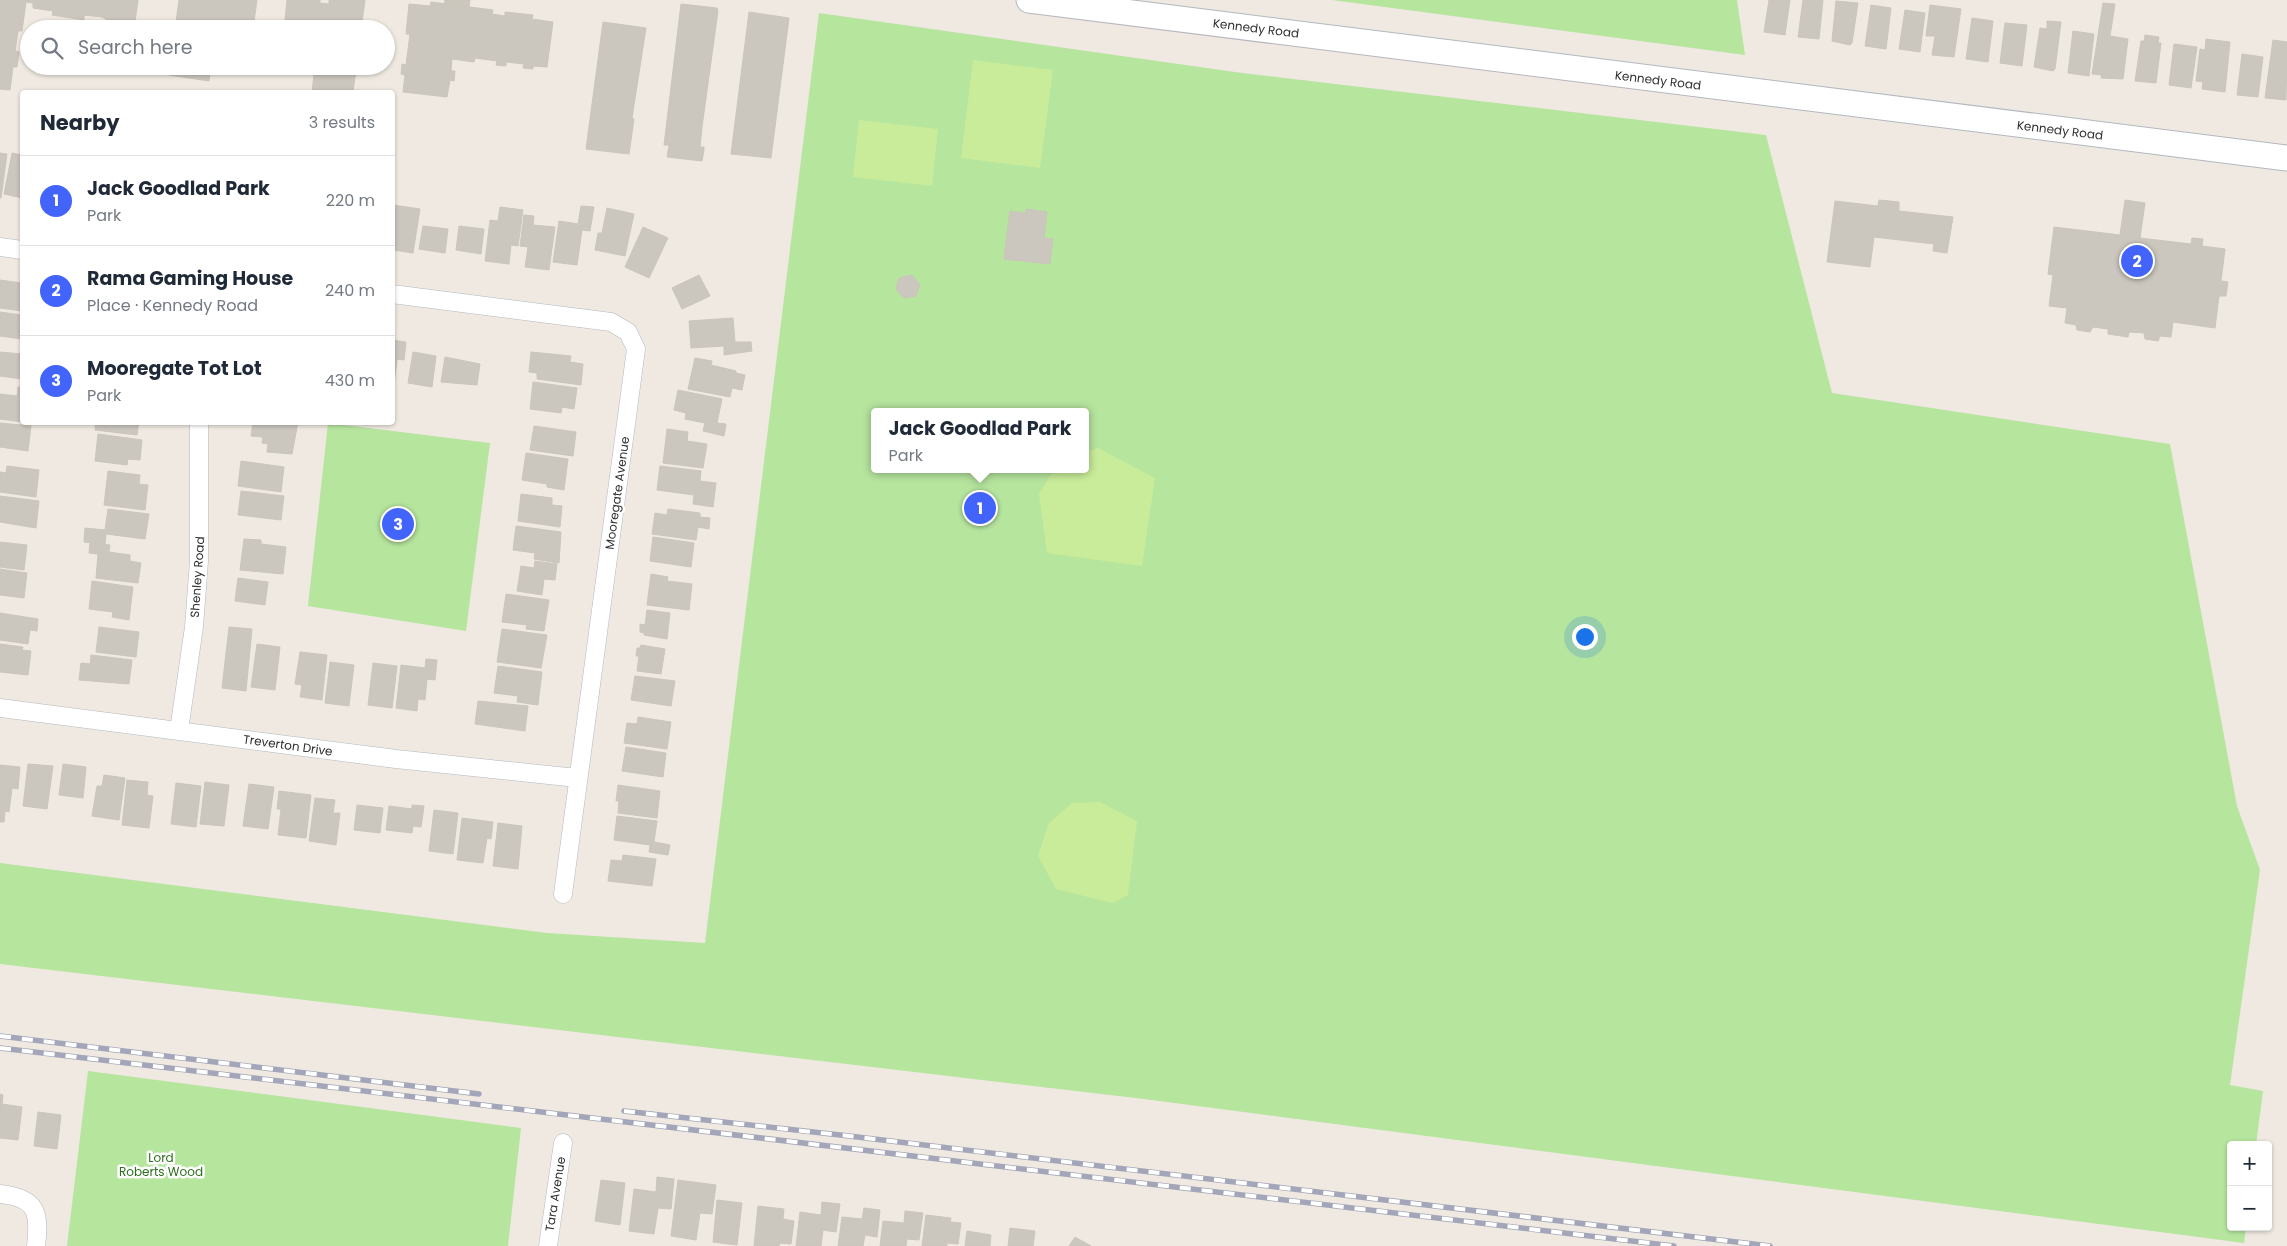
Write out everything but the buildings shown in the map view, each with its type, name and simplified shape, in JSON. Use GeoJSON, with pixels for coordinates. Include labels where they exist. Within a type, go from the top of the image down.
{"type":"FeatureCollection","features":[{"type":"Feature","properties":{"kind":"main road","name":"Kennedy Road"},"geometry":{"type":"LineString","coordinates":[[1029,0],[1090,4],[2287,158]]}},
{"type":"Feature","properties":{"kind":"street"},"geometry":{"type":"LineString","coordinates":[[0,247],[20,250]]}},
{"type":"Feature","properties":{"kind":"street","name":"Mooregate Avenue"},"geometry":{"type":"LineString","coordinates":[[395,294],[611,322],[628,332],[636,349],[577,778],[563,894]]}},
{"type":"Feature","properties":{"kind":"street","name":"Shenley Road"},"geometry":{"type":"LineString","coordinates":[[179,730],[194,627],[199,561],[199,425]]}},
{"type":"Feature","properties":{"kind":"street","name":"Treverton Drive"},"geometry":{"type":"LineString","coordinates":[[0,708],[396,760],[577,778]]}},
{"type":"Feature","properties":{"kind":"street","name":"Tara Avenue"},"geometry":{"type":"LineString","coordinates":[[548,1246],[563,1143]]}},
{"type":"Feature","properties":{"kind":"street"},"geometry":{"type":"LineString","coordinates":[[0,1194],[26,1199],[37,1212],[36,1246]]}},
{"type":"Feature","properties":{"kind":"green space"},"geometry":{"type":"Polygon","coordinates":[[[1332,0],[1737,0],[1745,55],[1332,0]]]}},
{"type":"Feature","properties":{"kind":"green space"},"geometry":{"type":"Polygon","coordinates":[[[819,13],[1242,73],[1766,135],[1832,393],[2170,444],[2237,806],[2260,870],[2230,1085],[2263,1091],[2257,1141],[2227,1141],[2227,1231],[2246,1231],[2244,1243],[1144,1099],[0,964],[0,863],[547,933],[705,943],[819,13]]]}},
{"type":"Feature","properties":{"kind":"green space"},"geometry":{"type":"Polygon","coordinates":[[[973,60],[1053,70],[1040,168],[961,158],[973,60]]]}},
{"type":"Feature","properties":{"kind":"green space"},"geometry":{"type":"Polygon","coordinates":[[[859,120],[938,129],[932,186],[853,177],[859,120]]]}},
{"type":"Feature","properties":{"kind":"green space"},"geometry":{"type":"Polygon","coordinates":[[[328,425],[344,425],[490,443],[466,631],[308,606],[328,425]]]}},
{"type":"Feature","properties":{"kind":"green space"},"geometry":{"type":"Polygon","coordinates":[[[1098,448],[1155,478],[1142,566],[1047,553],[1039,494],[1052,473],[1089,473],[1089,451],[1098,448]]]}},
{"type":"Feature","properties":{"kind":"green space"},"geometry":{"type":"Polygon","coordinates":[[[1100,802],[1137,821],[1128,895],[1112,903],[1056,889],[1038,856],[1049,823],[1072,803],[1100,802]]]}},
{"type":"Feature","properties":{"kind":"green space","name":"Lord Roberts Wood"},"geometry":{"type":"Polygon","coordinates":[[[88,1071],[521,1128],[508,1246],[67,1246],[88,1071]]]}},
{"type":"Feature","properties":{"kind":"railway"},"geometry":{"type":"LineString","coordinates":[[0,1036],[479,1094]]}},
{"type":"Feature","properties":{"kind":"railway"},"geometry":{"type":"LineString","coordinates":[[0,1048],[1674,1246]]}},
{"type":"Feature","properties":{"kind":"railway"},"geometry":{"type":"LineString","coordinates":[[624,1111],[1770,1246]]}},
{"type":"Feature","properties":{"kind":"place","name":"Rama Gaming House"},"geometry":{"type":"Point","coordinates":[2137,261]}},
{"type":"Feature","properties":{"kind":"place","name":"Jack Goodlad Park"},"geometry":{"type":"Point","coordinates":[980,508]}},
{"type":"Feature","properties":{"kind":"place","name":"Mooregate Tot Lot"},"geometry":{"type":"Point","coordinates":[398,524]}}]}
